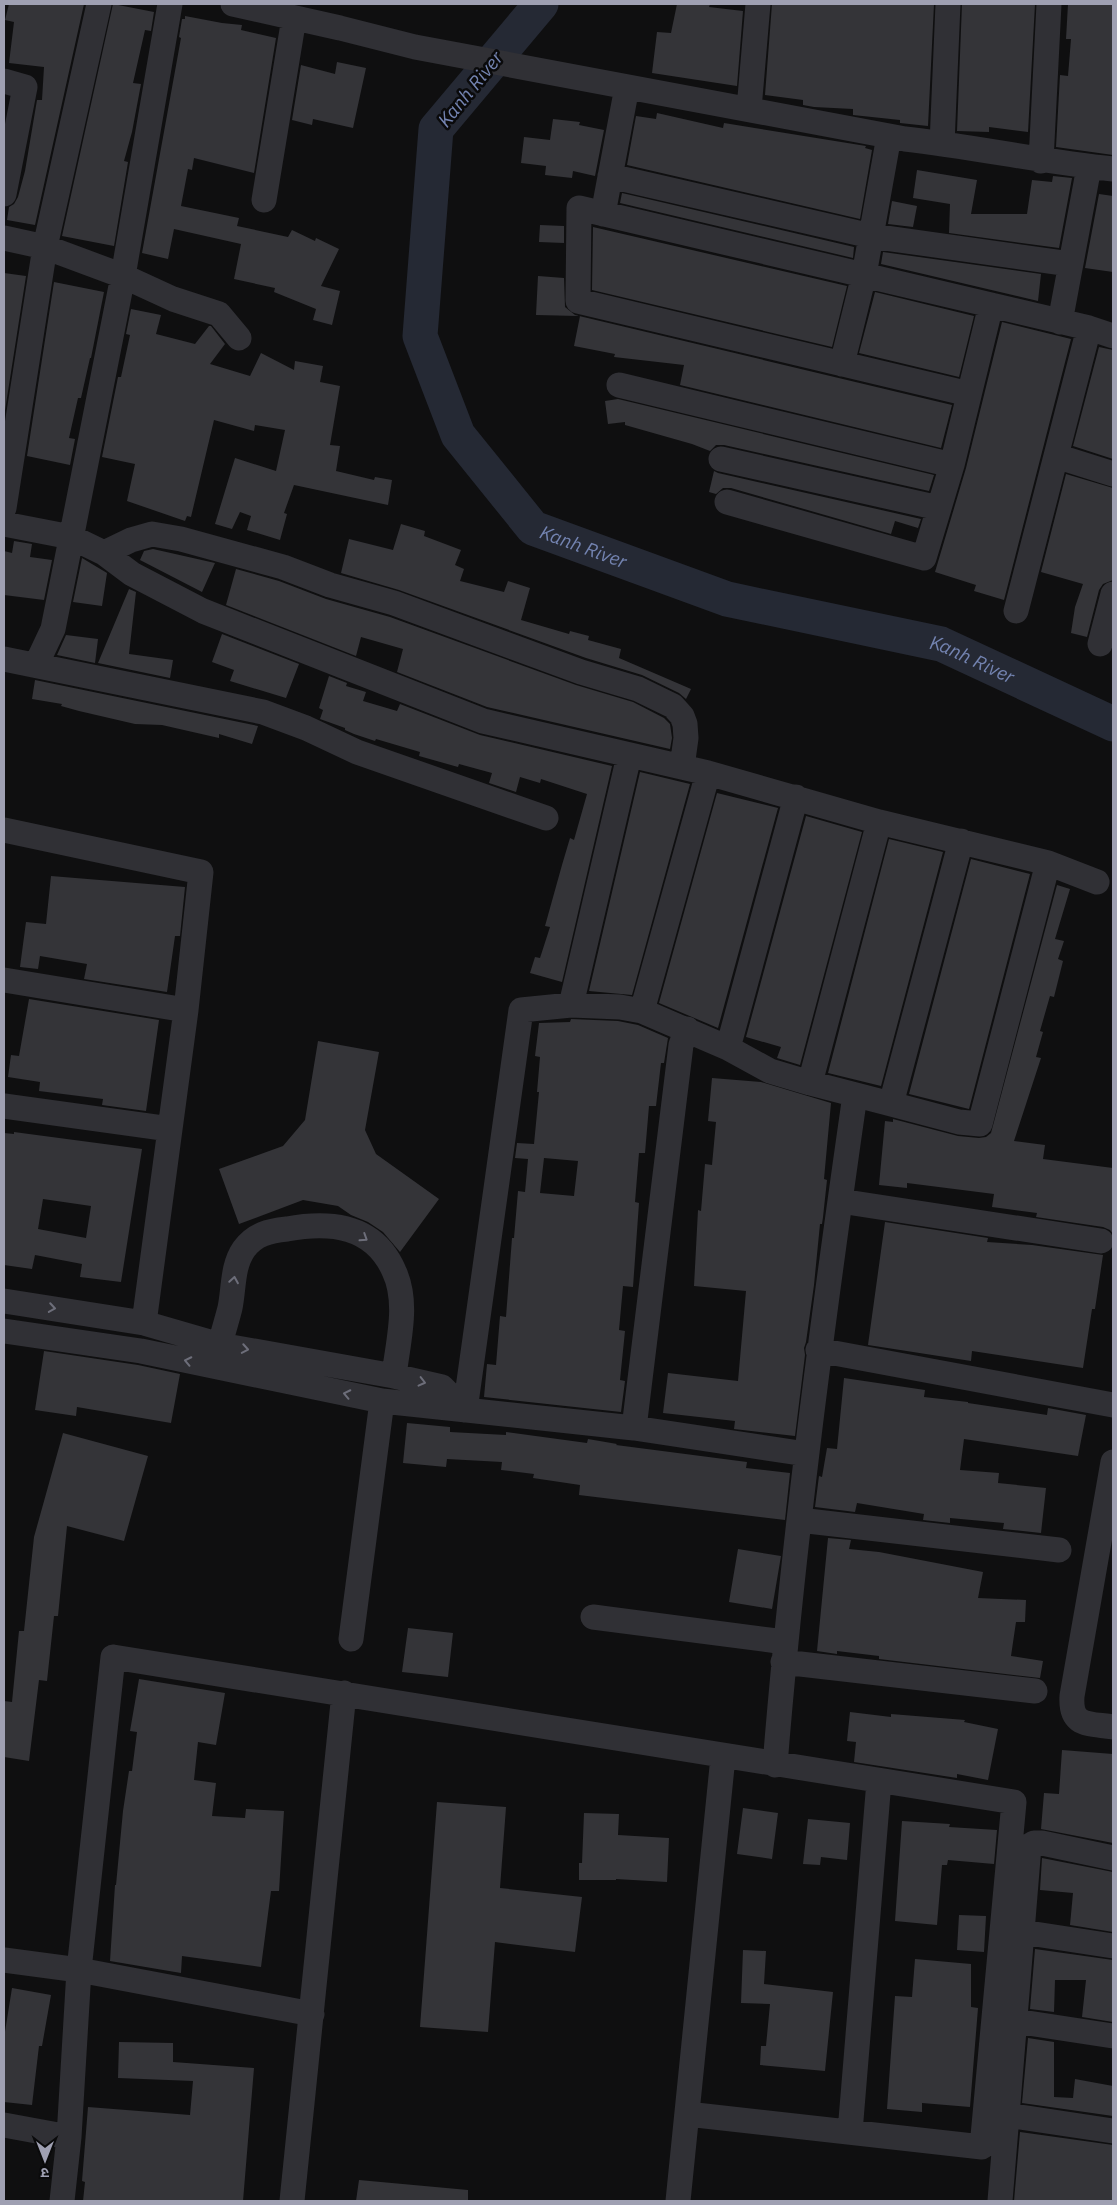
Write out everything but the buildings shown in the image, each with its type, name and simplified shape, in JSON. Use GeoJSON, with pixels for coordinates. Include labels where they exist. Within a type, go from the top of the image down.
{"type":"FeatureCollection","features":[{"type":"Feature","properties":{"kind":"street"},"geometry":{"type":"LineString","coordinates":[[4,508],[7,463],[45,247],[100,4]]}},
{"type":"Feature","properties":{"kind":"street"},"geometry":{"type":"LineString","coordinates":[[36,665],[53,629],[123,276],[170,4]]}},
{"type":"Feature","properties":{"kind":"street"},"geometry":{"type":"LineString","coordinates":[[233,4],[415,47],[627,87],[889,136],[1041,161],[1113,170]]}},
{"type":"Feature","properties":{"kind":"street"},"geometry":{"type":"LineString","coordinates":[[749,109],[758,4]]}},
{"type":"Feature","properties":{"kind":"street"},"geometry":{"type":"LineString","coordinates":[[942,144],[948,4]]}},
{"type":"Feature","properties":{"kind":"street"},"geometry":{"type":"LineString","coordinates":[[1041,161],[1049,4]]}},
{"type":"Feature","properties":{"kind":"street"},"geometry":{"type":"LineString","coordinates":[[264,200],[294,18]]}},
{"type":"Feature","properties":{"kind":"street"},"geometry":{"type":"LineString","coordinates":[[4,81],[25,87],[4,194]]}},
{"type":"Feature","properties":{"kind":"street"},"geometry":{"type":"LineString","coordinates":[[603,214],[627,87]]}},
{"type":"Feature","properties":{"kind":"street"},"geometry":{"type":"LineString","coordinates":[[842,364],[864,275],[889,136]]}},
{"type":"Feature","properties":{"kind":"street"},"geometry":{"type":"LineString","coordinates":[[1060,322],[1089,167]]}},
{"type":"Feature","properties":{"kind":"street"},"geometry":{"type":"LineString","coordinates":[[610,176],[871,236],[1070,264]]}},
{"type":"Feature","properties":{"kind":"street"},"geometry":{"type":"LineString","coordinates":[[969,394],[578,301],[579,208],[1089,328],[1113,336]]}},
{"type":"Feature","properties":{"kind":"street"},"geometry":{"type":"LineString","coordinates":[[4,238],[45,247],[123,276],[173,299],[219,314],[239,338]]}},
{"type":"Feature","properties":{"kind":"street"},"geometry":{"type":"LineString","coordinates":[[727,502],[924,558],[952,465],[991,305]]}},
{"type":"Feature","properties":{"kind":"street"},"geometry":{"type":"LineString","coordinates":[[1016,611],[1089,328]]}},
{"type":"Feature","properties":{"kind":"street"},"geometry":{"type":"LineString","coordinates":[[619,385],[952,465]]}},
{"type":"Feature","properties":{"kind":"street"},"geometry":{"type":"LineString","coordinates":[[1056,456],[1113,474]]}},
{"type":"Feature","properties":{"kind":"street"},"geometry":{"type":"LineString","coordinates":[[721,458],[939,508]]}},
{"type":"Feature","properties":{"kind":"street"},"geometry":{"type":"LineString","coordinates":[[4,524],[71,537],[104,552],[132,574],[203,611],[474,718],[629,756],[708,773],[879,822],[1048,862],[1097,882]]}},
{"type":"Feature","properties":{"kind":"street"},"geometry":{"type":"LineString","coordinates":[[104,552],[131,540],[152,534],[182,539],[283,566],[330,585],[394,603],[581,672],[638,689],[673,706],[682,716],[685,724],[686,738],[682,767]]}},
{"type":"Feature","properties":{"kind":"street"},"geometry":{"type":"LineString","coordinates":[[1100,644],[1113,594]]}},
{"type":"Feature","properties":{"kind":"street"},"geometry":{"type":"LineString","coordinates":[[4,659],[263,712],[306,728],[357,752],[546,818]]}},
{"type":"Feature","properties":{"kind":"street"},"geometry":{"type":"LineString","coordinates":[[571,1005],[629,756]]}},
{"type":"Feature","properties":{"kind":"street"},"geometry":{"type":"LineString","coordinates":[[642,1011],[708,773]]}},
{"type":"Feature","properties":{"kind":"street"},"geometry":{"type":"LineString","coordinates":[[728,1048],[796,797]]}},
{"type":"Feature","properties":{"kind":"street"},"geometry":{"type":"LineString","coordinates":[[810,1083],[879,822]]}},
{"type":"Feature","properties":{"kind":"street"},"geometry":{"type":"LineString","coordinates":[[4,830],[201,872],[186,1010],[144,1323]]}},
{"type":"Feature","properties":{"kind":"street"},"geometry":{"type":"LineString","coordinates":[[891,1104],[961,841]]}},
{"type":"Feature","properties":{"kind":"street"},"geometry":{"type":"LineString","coordinates":[[465,1410],[521,1010],[571,1005],[620,1007],[642,1011],[688,1029],[770,1071],[959,1122],[980,1124],[1048,862]]}},
{"type":"Feature","properties":{"kind":"street"},"geometry":{"type":"LineString","coordinates":[[4,980],[186,1010]]}},
{"type":"Feature","properties":{"kind":"street"},"geometry":{"type":"LineString","coordinates":[[634,1428],[681,1045],[688,1029]]}},
{"type":"Feature","properties":{"kind":"street"},"geometry":{"type":"LineString","coordinates":[[775,1765],[784,1652],[818,1350],[855,1095]]}},
{"type":"Feature","properties":{"kind":"street"},"geometry":{"type":"LineString","coordinates":[[4,1106],[170,1129]]}},
{"type":"Feature","properties":{"kind":"street"},"geometry":{"type":"LineString","coordinates":[[840,1201],[1101,1241]]}},
{"type":"Feature","properties":{"kind":"street"},"geometry":{"type":"LineString","coordinates":[[220,1345],[230,1307],[236,1266],[243,1251],[253,1238],[269,1231],[309,1225],[336,1226],[360,1234],[378,1247],[394,1270],[402,1296],[402,1315],[394,1376]]}},
{"type":"Feature","properties":{"kind":"street"},"geometry":{"type":"LineString","coordinates":[[4,1301],[144,1323],[220,1345],[394,1376],[442,1387],[465,1410]]}},
{"type":"Feature","properties":{"kind":"street"},"geometry":{"type":"LineString","coordinates":[[4,1331],[141,1351],[382,1401],[634,1428],[806,1454]]}},
{"type":"Feature","properties":{"kind":"street"},"geometry":{"type":"LineString","coordinates":[[818,1350],[1113,1404]]}},
{"type":"Feature","properties":{"kind":"street"},"geometry":{"type":"LineString","coordinates":[[351,1639],[382,1401]]}},
{"type":"Feature","properties":{"kind":"street"},"geometry":{"type":"LineString","coordinates":[[1113,1462],[1071,1711],[1075,1718],[1085,1723],[1113,1727]]}},
{"type":"Feature","properties":{"kind":"street"},"geometry":{"type":"LineString","coordinates":[[799,1520],[1059,1550]]}},
{"type":"Feature","properties":{"kind":"street"},"geometry":{"type":"LineString","coordinates":[[593,1617],[784,1652],[1035,1691]]}},
{"type":"Feature","properties":{"kind":"street"},"geometry":{"type":"LineString","coordinates":[[62,2201],[69,2137],[79,1970],[113,1657],[344,1693],[723,1757],[1014,1802],[982,2148],[687,2114]]}},
{"type":"Feature","properties":{"kind":"street"},"geometry":{"type":"LineString","coordinates":[[292,2201],[344,1693]]}},
{"type":"Feature","properties":{"kind":"street"},"geometry":{"type":"LineString","coordinates":[[678,2201],[723,1757]]}},
{"type":"Feature","properties":{"kind":"street"},"geometry":{"type":"LineString","coordinates":[[850,2132],[879,1781]]}},
{"type":"Feature","properties":{"kind":"street"},"geometry":{"type":"LineString","coordinates":[[1000,2201],[1029,1846],[1034,1843],[1042,1843],[1113,1858]]}},
{"type":"Feature","properties":{"kind":"street"},"geometry":{"type":"LineString","coordinates":[[1022,1932],[1113,1946]]}},
{"type":"Feature","properties":{"kind":"street"},"geometry":{"type":"LineString","coordinates":[[4,1960],[79,1970],[312,2014]]}},
{"type":"Feature","properties":{"kind":"street"},"geometry":{"type":"LineString","coordinates":[[1015,2021],[1113,2036]]}},
{"type":"Feature","properties":{"kind":"street"},"geometry":{"type":"LineString","coordinates":[[1007,2115],[1113,2131]]}},
{"type":"Feature","properties":{"kind":"street"},"geometry":{"type":"LineString","coordinates":[[4,2125],[69,2137]]}},
{"type":"Feature","properties":{"kind":"waterway","name":"Kanh River"},"geometry":{"type":"LineString","coordinates":[[541,4],[436,129],[420,336],[458,435],[533,528],[727,599],[941,644],[1113,724]]}}]}
